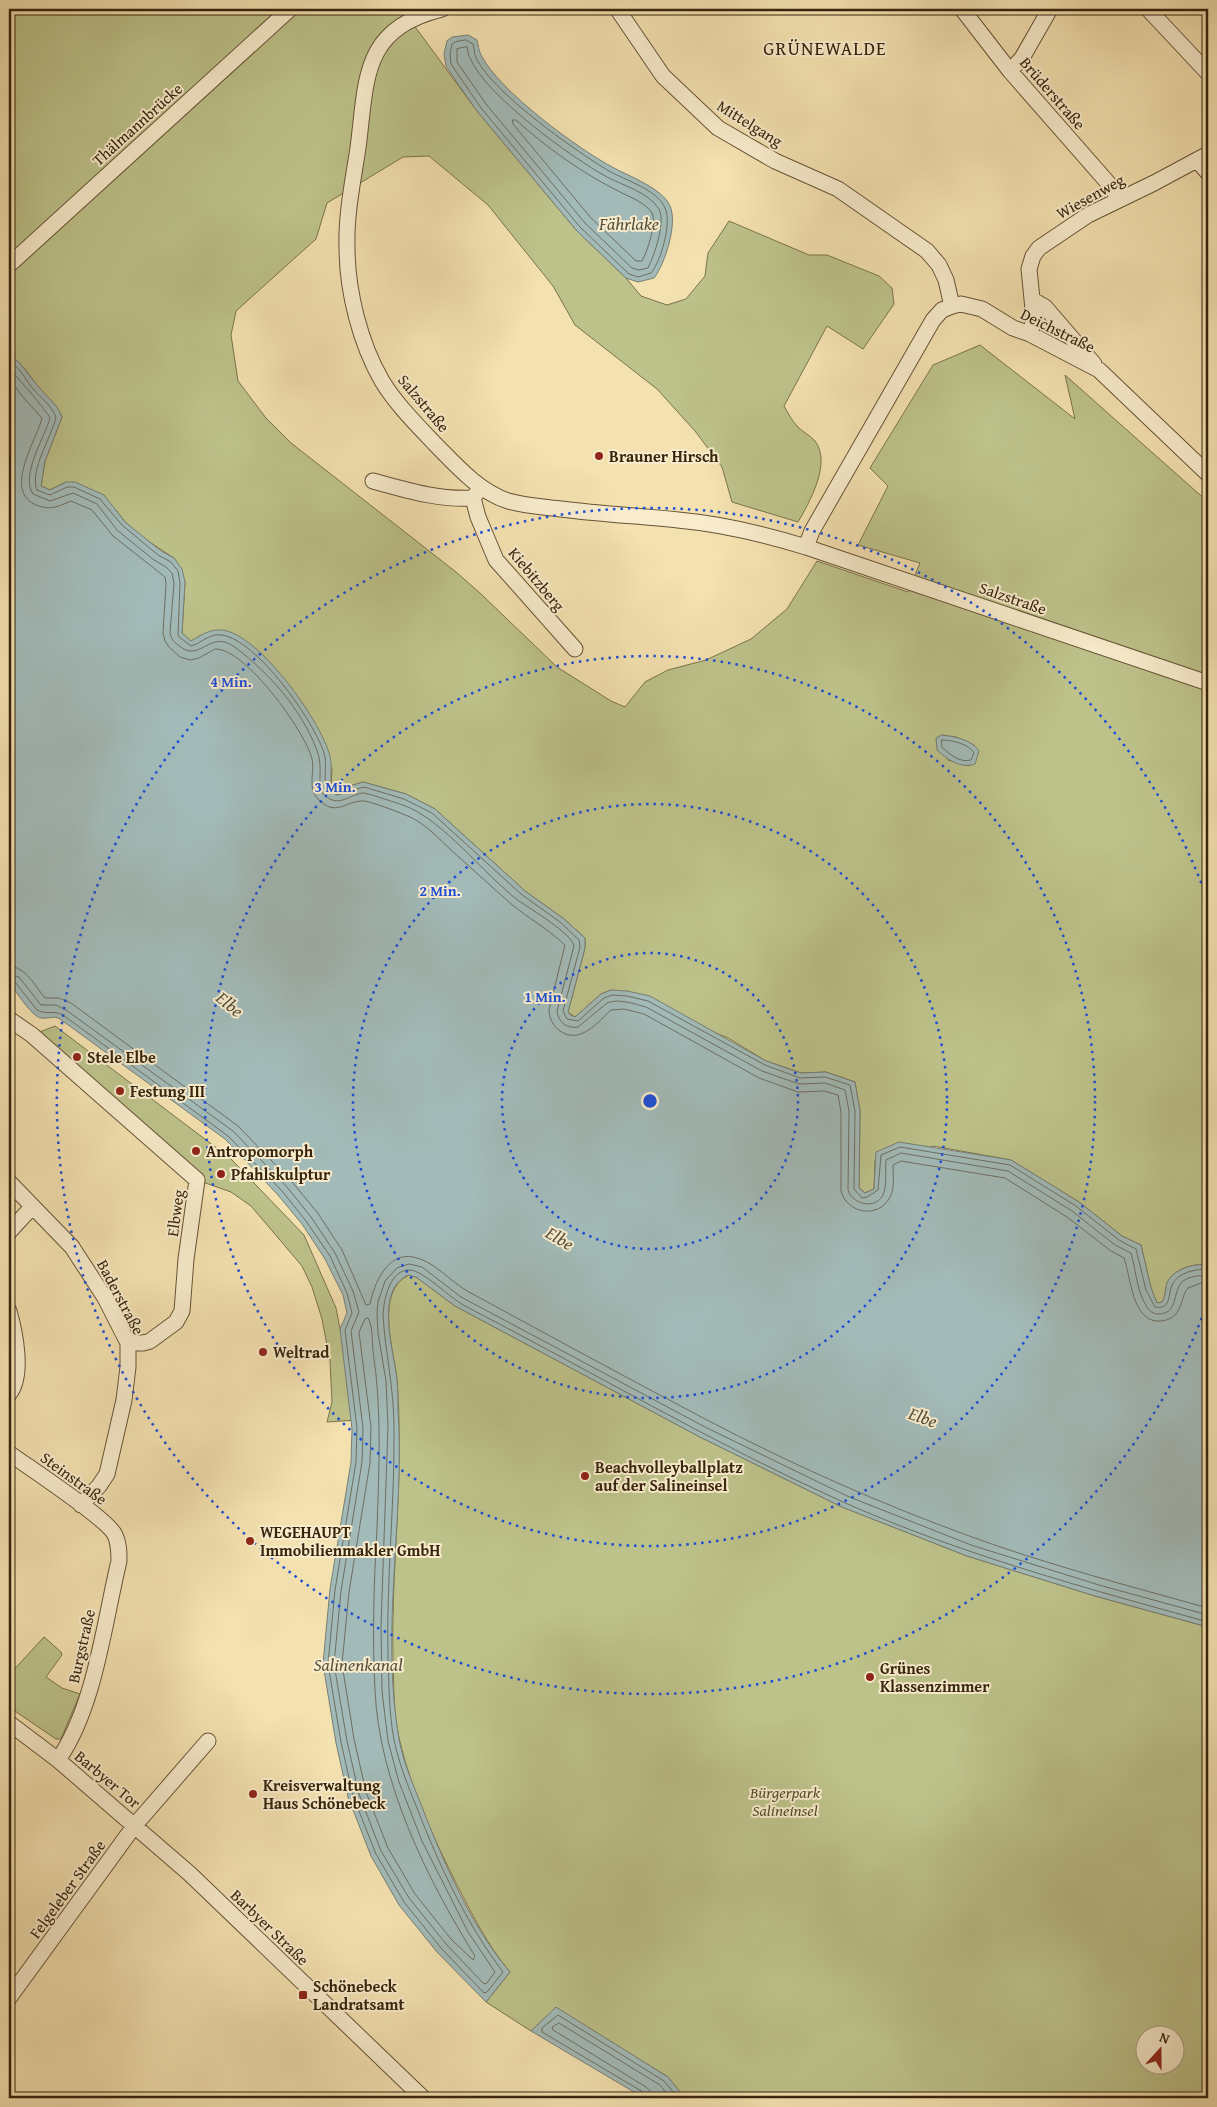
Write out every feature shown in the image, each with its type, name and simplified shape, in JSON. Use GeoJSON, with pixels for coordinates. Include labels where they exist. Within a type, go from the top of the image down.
{"type":"FeatureCollection","features":[{"type":"Feature","properties":{"kind":"street","name":"Thälmannbrücke"},"geometry":{"type":"LineString","coordinates":[[9,265],[290,9]]}},
{"type":"Feature","properties":{"kind":"street","name":"Salzstraße"},"geometry":{"type":"LineString","coordinates":[[442,9],[414,18],[394,30],[380,45],[372,60],[368,76],[351,197],[347,232],[347,261],[364,340],[382,380],[393,397],[449,458],[477,492],[497,496],[523,505],[678,520],[736,528],[806,546],[1208,683]]}},
{"type":"Feature","properties":{"kind":"street","name":"Mittelgang"},"geometry":{"type":"LineString","coordinates":[[619,9],[663,76],[718,128],[776,160],[838,190],[927,251],[939,265],[946,280],[952,306]]}},
{"type":"Feature","properties":{"kind":"street","name":"Brüderstraße"},"geometry":{"type":"LineString","coordinates":[[962,9],[1010,71],[1109,184],[1119,199]]}},
{"type":"Feature","properties":{"kind":"street"},"geometry":{"type":"LineString","coordinates":[[1010,71],[1022,58],[1050,9]]}},
{"type":"Feature","properties":{"kind":"street"},"geometry":{"type":"LineString","coordinates":[[1148,9],[1208,73]]}},
{"type":"Feature","properties":{"kind":"street"},"geometry":{"type":"LineString","coordinates":[[1202,157],[1208,173]]}},
{"type":"Feature","properties":{"kind":"street","name":"Wiesenweg"},"geometry":{"type":"LineString","coordinates":[[1030,334],[1034,319],[1029,268],[1033,256],[1040,248],[1071,225],[1202,157]]}},
{"type":"Feature","properties":{"kind":"street"},"geometry":{"type":"LineString","coordinates":[[1033,300],[1045,308],[1099,370]]}},
{"type":"Feature","properties":{"kind":"street","name":"Deichstraße"},"geometry":{"type":"LineString","coordinates":[[952,306],[961,304],[976,307],[1013,328],[1030,334],[1099,370],[1208,474]]}},
{"type":"Feature","properties":{"kind":"street"},"geometry":{"type":"LineString","coordinates":[[806,546],[812,531],[933,320],[942,310],[952,306]]}},
{"type":"Feature","properties":{"kind":"street"},"geometry":{"type":"LineString","coordinates":[[373,481],[428,495],[454,499],[477,492]]}},
{"type":"Feature","properties":{"kind":"street","name":"Kiebitzberg"},"geometry":{"type":"LineString","coordinates":[[477,492],[478,517],[496,560],[574,649]]}},
{"type":"Feature","properties":{"kind":"street","name":"Elbweg"},"geometry":{"type":"LineString","coordinates":[[9,1019],[32,1035],[197,1180],[186,1258],[182,1311],[176,1322],[150,1341],[143,1344],[128,1343]]}},
{"type":"Feature","properties":{"kind":"street","name":"Baderstraße"},"geometry":{"type":"LineString","coordinates":[[9,1182],[72,1247],[105,1298],[128,1343],[128,1368],[124,1400],[106,1474],[99,1486],[81,1505]]}},
{"type":"Feature","properties":{"kind":"street"},"geometry":{"type":"LineString","coordinates":[[9,1232],[32,1207]]}},
{"type":"Feature","properties":{"kind":"street"},"geometry":{"type":"LineString","coordinates":[[9,1311],[16,1336],[17,1360],[14,1388],[9,1394]]}},
{"type":"Feature","properties":{"kind":"street","name":"Steinstraße"},"geometry":{"type":"LineString","coordinates":[[9,1453],[100,1518],[115,1534]]}},
{"type":"Feature","properties":{"kind":"street","name":"Burgstraße"},"geometry":{"type":"LineString","coordinates":[[58,1760],[73,1735],[92,1679],[119,1561],[119,1550],[115,1534]]}},
{"type":"Feature","properties":{"kind":"street","name":"Barbyer Tor"},"geometry":{"type":"LineString","coordinates":[[11,1729],[58,1760],[135,1825]]}},
{"type":"Feature","properties":{"kind":"street","name":"Felgeleber Straße"},"geometry":{"type":"LineString","coordinates":[[9,1998],[135,1825],[208,1741]]}},
{"type":"Feature","properties":{"kind":"street","name":"Barbyer Straße"},"geometry":{"type":"LineString","coordinates":[[135,1825],[190,1874],[423,2098]]}},
{"type":"Feature","properties":{"kind":"green space"},"geometry":{"type":"Polygon","coordinates":[[[9,9],[402,9],[477,111],[577,231],[626,278],[641,296],[667,305],[686,299],[705,276],[708,253],[729,221],[809,255],[827,255],[879,276],[892,288],[894,304],[863,349],[827,326],[784,406],[795,424],[815,441],[820,450],[820,471],[817,483],[798,522],[732,502],[722,467],[695,431],[657,389],[575,325],[553,286],[488,205],[429,156],[403,157],[327,203],[316,239],[236,311],[231,335],[238,381],[266,418],[291,443],[456,572],[557,667],[611,701],[625,707],[645,682],[668,670],[706,660],[751,639],[787,609],[817,561],[908,592],[920,563],[858,545],[888,486],[870,468],[933,365],[980,345],[1075,419],[1065,375],[1208,502],[1208,1265],[1190,1266],[1174,1274],[1167,1283],[1162,1302],[1157,1303],[1151,1288],[1141,1245],[1122,1236],[1079,1202],[1011,1160],[933,1146],[875,1161],[874,1189],[865,1193],[859,1188],[860,1111],[855,1082],[826,1072],[801,1073],[766,1061],[728,1038],[611,990],[601,994],[575,1017],[568,1012],[585,948],[585,938],[564,919],[525,891],[435,809],[406,794],[363,782],[336,790],[331,786],[332,768],[201,635],[191,642],[182,633],[185,582],[174,558],[145,539],[125,522],[116,510],[66,482],[50,490],[41,486],[45,461],[62,417],[57,408],[24,368],[9,356],[9,9]],[[942,735],[948,760],[969,766],[974,745],[956,737],[942,735]]]}},
{"type":"Feature","properties":{"kind":"green space"},"geometry":{"type":"Polygon","coordinates":[[[55,1026],[230,1158],[304,1235],[336,1308],[358,1420],[327,1422],[332,1402],[330,1361],[322,1319],[312,1287],[302,1266],[251,1206],[231,1192],[197,1180],[32,1035],[55,1026]]]}},
{"type":"Feature","properties":{"kind":"green space","name":"Bürgerpark Salineinsel"},"geometry":{"type":"Polygon","coordinates":[[[409,1275],[416,1277],[455,1306],[700,1437],[842,1507],[967,1556],[1095,1596],[1208,1627],[1208,2098],[685,2098],[668,2077],[556,2008],[531,2031],[486,2002],[510,1972],[475,1919],[432,1833],[405,1761],[396,1722],[393,1630],[399,1484],[399,1419],[397,1380],[389,1322],[389,1307],[392,1294],[398,1283],[409,1275]]]}},
{"type":"Feature","properties":{"kind":"green space"},"geometry":{"type":"Polygon","coordinates":[[[44,1637],[62,1655],[46,1677],[62,1688],[80,1694],[61,1739],[56,1739],[9,1707],[9,1675],[44,1637]]]}},
{"type":"Feature","properties":{"kind":"water","name":"Fährlake"},"geometry":{"type":"Polygon","coordinates":[[[468,35],[477,40],[481,55],[504,85],[541,118],[599,159],[653,189],[666,200],[672,213],[671,233],[666,254],[654,278],[638,282],[626,278],[577,231],[477,111],[446,66],[444,54],[447,41],[452,37],[468,35]]]}},
{"type":"Feature","properties":{"kind":"water"},"geometry":{"type":"Polygon","coordinates":[[[9,356],[19,362],[57,407],[62,417],[45,461],[41,486],[50,490],[66,482],[75,482],[104,495],[125,522],[161,551],[174,558],[182,569],[185,582],[182,633],[191,641],[210,631],[222,630],[237,635],[253,646],[269,662],[301,700],[323,738],[330,757],[331,787],[337,790],[363,782],[406,794],[435,809],[525,891],[564,919],[585,938],[585,948],[568,1012],[570,1015],[575,1017],[601,994],[611,990],[650,996],[766,1061],[801,1073],[826,1072],[855,1082],[860,1111],[859,1188],[865,1193],[874,1189],[876,1152],[899,1142],[1011,1160],[1079,1202],[1122,1236],[1141,1245],[1151,1288],[1157,1303],[1162,1302],[1167,1283],[1174,1274],[1190,1266],[1208,1265],[1208,1627],[1095,1596],[967,1556],[842,1507],[700,1437],[455,1306],[416,1277],[408,1275],[398,1283],[392,1294],[389,1307],[390,1338],[397,1384],[399,1451],[392,1657],[399,1739],[409,1773],[449,1871],[483,1935],[510,1972],[486,2002],[437,1952],[399,1905],[371,1856],[348,1797],[336,1743],[323,1664],[330,1589],[351,1462],[352,1429],[340,1329],[347,1313],[343,1295],[325,1259],[302,1224],[278,1195],[225,1139],[60,1019],[37,1016],[19,997],[9,982],[9,356]]]}},
{"type":"Feature","properties":{"kind":"water"},"geometry":{"type":"Polygon","coordinates":[[[942,735],[962,739],[976,747],[979,751],[975,764],[959,764],[949,760],[937,750],[936,738],[942,735]]]}},
{"type":"Feature","properties":{"kind":"water"},"geometry":{"type":"Polygon","coordinates":[[[556,2007],[668,2077],[685,2098],[644,2098],[531,2031],[556,2007]]]}},
{"type":"Feature","properties":{"kind":"place","name":"Brauner Hirsch"},"geometry":{"type":"Point","coordinates":[599,456]}},
{"type":"Feature","properties":{"kind":"place","name":"Stele Elbe"},"geometry":{"type":"Point","coordinates":[77,1057]}},
{"type":"Feature","properties":{"kind":"place","name":"Festung III"},"geometry":{"type":"Point","coordinates":[120,1091]}},
{"type":"Feature","properties":{"kind":"place","name":"Antropomorph"},"geometry":{"type":"Point","coordinates":[196,1151]}},
{"type":"Feature","properties":{"kind":"place","name":"Pfahlskulptur"},"geometry":{"type":"Point","coordinates":[221,1174]}},
{"type":"Feature","properties":{"kind":"place","name":"Weltrad"},"geometry":{"type":"Point","coordinates":[263,1352]}},
{"type":"Feature","properties":{"kind":"place","name":"Beachvolleyballplatz auf der Salineinsel"},"geometry":{"type":"Point","coordinates":[585,1476]}},
{"type":"Feature","properties":{"kind":"place","name":"WEGEHAUPT Immobilienmakler GmbH"},"geometry":{"type":"Point","coordinates":[250,1541]}},
{"type":"Feature","properties":{"kind":"place","name":"Grünes Klassenzimmer"},"geometry":{"type":"Point","coordinates":[870,1677]}},
{"type":"Feature","properties":{"kind":"place","name":"Kreisverwaltung Haus Schönebeck"},"geometry":{"type":"Point","coordinates":[253,1794]}},
{"type":"Feature","properties":{"kind":"place","name":"Schönebeck Landratsamt"},"geometry":{"type":"Point","coordinates":[303,1995]}},
{"type":"Feature","properties":{"kind":"district","name":"GRÜNEWALDE"},"geometry":{"type":"Point","coordinates":[825,48]}},
{"type":"Feature","properties":{"kind":"water label","name":"Elbe"},"geometry":{"type":"Point","coordinates":[230,1004]}},
{"type":"Feature","properties":{"kind":"water label","name":"Elbe"},"geometry":{"type":"Point","coordinates":[560,1238]}},
{"type":"Feature","properties":{"kind":"water label","name":"Elbe"},"geometry":{"type":"Point","coordinates":[923,1417]}},
{"type":"Feature","properties":{"kind":"water label","name":"Salinenkanal"},"geometry":{"type":"Point","coordinates":[358,1664]}}]}
